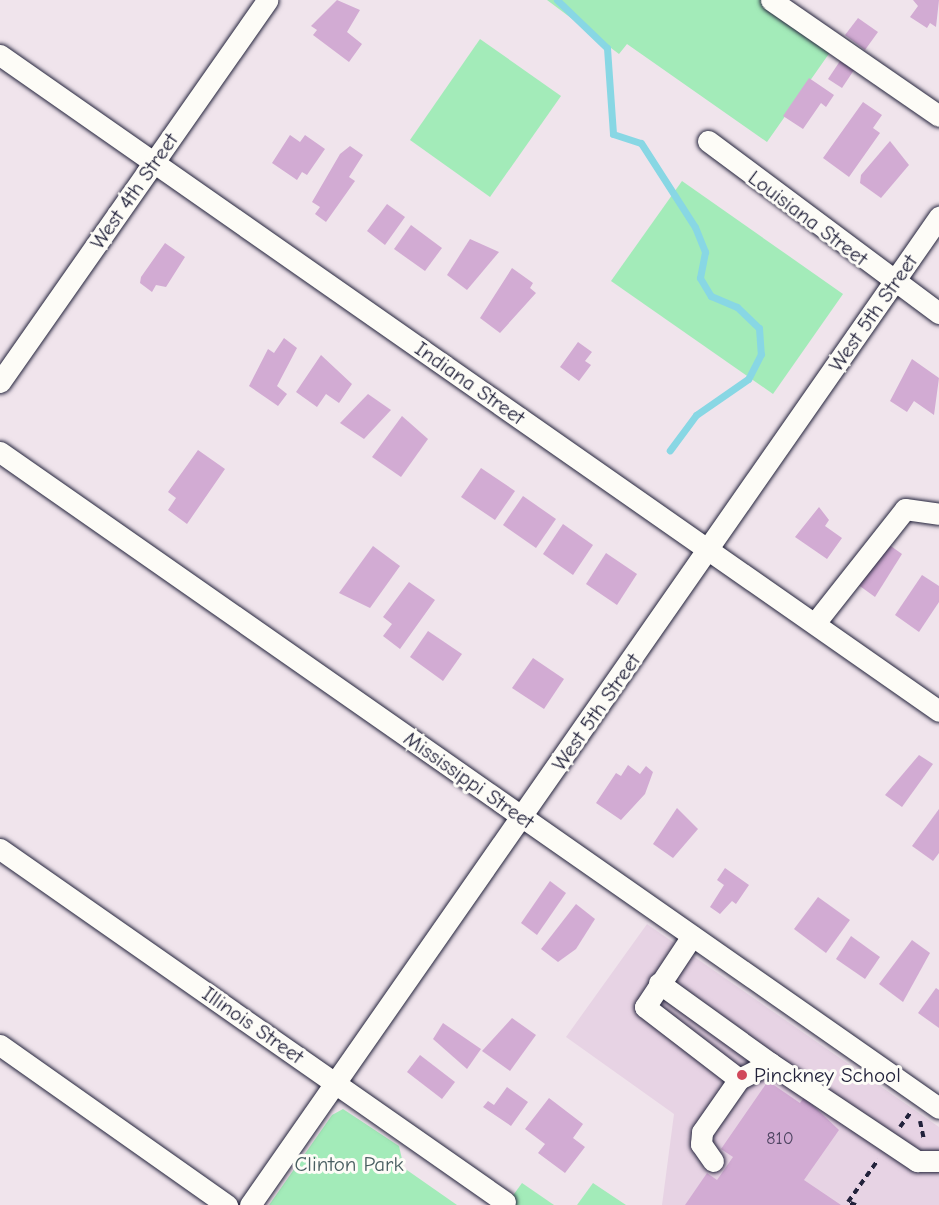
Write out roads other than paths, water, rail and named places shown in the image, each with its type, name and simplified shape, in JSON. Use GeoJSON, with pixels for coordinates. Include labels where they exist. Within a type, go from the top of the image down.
{"type":"FeatureCollection","features":[{"type":"Feature","properties":{"kind":"street","name":"West 4th Street"},"geometry":{"type":"LineString","coordinates":[[0,382],[267,0]]}},
{"type":"Feature","properties":{"kind":"street"},"geometry":{"type":"LineString","coordinates":[[771,0],[939,116]]}},
{"type":"Feature","properties":{"kind":"street","name":"Indiana Street"},"geometry":{"type":"LineString","coordinates":[[0,55],[939,711]]}},
{"type":"Feature","properties":{"kind":"street","name":"Louisiana Street"},"geometry":{"type":"LineString","coordinates":[[708,141],[894,282],[939,313]]}},
{"type":"Feature","properties":{"kind":"street","name":"West 5th Street"},"geometry":{"type":"LineString","coordinates":[[250,1205],[710,549],[939,217]]}},
{"type":"Feature","properties":{"kind":"street","name":"Mississippi Street"},"geometry":{"type":"LineString","coordinates":[[0,452],[692,936],[937,1102]]}},
{"type":"Feature","properties":{"kind":"street"},"geometry":{"type":"LineString","coordinates":[[815,623],[905,509],[939,514]]}},
{"type":"Feature","properties":{"kind":"street","name":"Illinois Street"},"geometry":{"type":"LineString","coordinates":[[0,849],[505,1202]]}},
{"type":"Feature","properties":{"kind":"street"},"geometry":{"type":"LineString","coordinates":[[692,936],[645,1007],[652,1017],[739,1079]]}},
{"type":"Feature","properties":{"kind":"street"},"geometry":{"type":"LineString","coordinates":[[659,983],[770,1063],[917,1161],[939,1161]]}},
{"type":"Feature","properties":{"kind":"street"},"geometry":{"type":"LineString","coordinates":[[0,1045],[227,1205]]}},
{"type":"Feature","properties":{"kind":"street"},"geometry":{"type":"LineString","coordinates":[[713,1161],[701,1143],[702,1132],[739,1079],[770,1063]]}},
{"type":"Feature","properties":{"kind":"waterway"},"geometry":{"type":"LineString","coordinates":[[557,0],[607,48],[613,134],[641,143],[695,227],[705,252],[700,278],[711,296],[737,307],[759,328],[761,354],[748,379],[696,415],[670,450]]}},
{"type":"Feature","properties":{"kind":"place","name":"Pinckney School"},"geometry":{"type":"Point","coordinates":[742,1075]}},
{"type":"Feature","properties":{"kind":"park label","name":"Clinton Park"},"geometry":{"type":"Point","coordinates":[349,1164]}}]}
